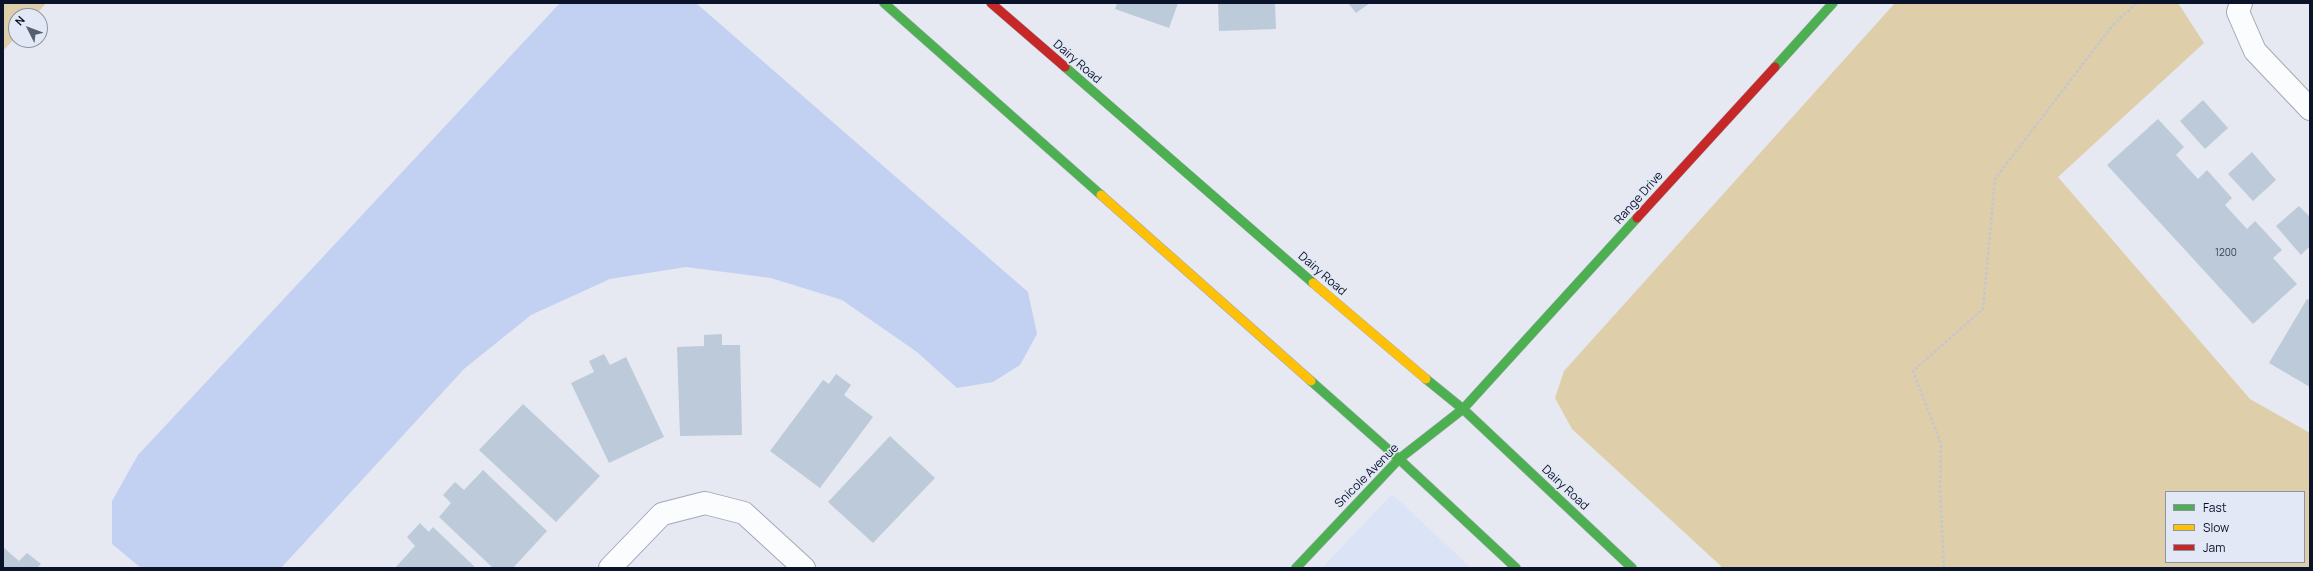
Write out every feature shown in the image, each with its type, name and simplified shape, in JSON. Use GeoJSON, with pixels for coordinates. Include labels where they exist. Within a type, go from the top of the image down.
{"type":"FeatureCollection","features":[{"type":"Feature","properties":{"kind":"street"},"geometry":{"type":"LineString","coordinates":[[884,3],[1399,459],[1516,568]]}},
{"type":"Feature","properties":{"kind":"street","name":"Dairy Road"},"geometry":{"type":"LineString","coordinates":[[991,3],[1395,354],[1463,409],[1632,568]]}},
{"type":"Feature","properties":{"kind":"street","name":"Range Drive"},"geometry":{"type":"LineString","coordinates":[[1463,409],[1833,3]]}},
{"type":"Feature","properties":{"kind":"street"},"geometry":{"type":"LineString","coordinates":[[2241,3],[2238,12],[2255,51],[2310,110]]}},
{"type":"Feature","properties":{"kind":"street","name":"Snicole Avenue"},"geometry":{"type":"LineString","coordinates":[[1296,568],[1399,459],[1463,409]]}},
{"type":"Feature","properties":{"kind":"street"},"geometry":{"type":"LineString","coordinates":[[610,568],[662,514],[705,503],[744,513],[804,568]]}},
{"type":"Feature","properties":{"kind":"path"},"geometry":{"type":"LineString","coordinates":[[1944,568],[1940,490],[1940,444],[1913,371],[1983,309],[1995,179],[2112,26],[2137,3]]}},
{"type":"Feature","properties":{"kind":"shaded area"},"geometry":{"type":"Polygon","coordinates":[[[3,3],[46,3],[42,8],[8,8],[8,46],[3,51],[3,3]]]}},
{"type":"Feature","properties":{"kind":"shaded area"},"geometry":{"type":"Polygon","coordinates":[[[1895,3],[2178,3],[2204,43],[2058,177],[2250,399],[2310,433],[2310,568],[1723,568],[1572,429],[1555,398],[1564,371],[1895,3]]]}},
{"type":"Feature","properties":{"kind":"shaded area"},"geometry":{"type":"Polygon","coordinates":[[[1392,494],[1471,568],[1322,568],[1392,494]]]}},
{"type":"Feature","properties":{"kind":"water"},"geometry":{"type":"Polygon","coordinates":[[[560,3],[696,3],[1028,292],[1037,334],[1020,365],[993,382],[957,388],[917,352],[842,300],[771,278],[686,267],[610,279],[531,315],[464,369],[281,568],[141,568],[112,544],[112,501],[138,455],[560,3]]]}},
{"type":"Feature","properties":{"kind":"building"},"geometry":{"type":"Polygon","coordinates":[[[1117,3],[1178,3],[1169,28],[1115,9],[1117,3]]]}},
{"type":"Feature","properties":{"kind":"building"},"geometry":{"type":"Polygon","coordinates":[[[1218,3],[1275,3],[1276,29],[1219,31],[1218,3]]]}},
{"type":"Feature","properties":{"kind":"building"},"geometry":{"type":"Polygon","coordinates":[[[1348,3],[1370,3],[1356,13],[1348,3]]]}},
{"type":"Feature","properties":{"kind":"building"},"geometry":{"type":"Polygon","coordinates":[[[2203,100],[2228,128],[2205,149],[2180,121],[2203,100]]]}},
{"type":"Feature","properties":{"kind":"building"},"geometry":{"type":"Polygon","coordinates":[[[2158,119],[2184,147],[2176,155],[2198,179],[2207,170],[2232,198],[2225,205],[2247,229],[2255,221],[2282,250],[2273,258],[2297,284],[2253,324],[2107,165],[2158,119]]]}},
{"type":"Feature","properties":{"kind":"building"},"geometry":{"type":"Polygon","coordinates":[[[2252,152],[2276,180],[2253,201],[2228,174],[2252,152]]]}},
{"type":"Feature","properties":{"kind":"building"},"geometry":{"type":"Polygon","coordinates":[[[2299,206],[2310,217],[2310,246],[2301,255],[2276,226],[2299,206]]]}},
{"type":"Feature","properties":{"kind":"building"},"geometry":{"type":"Polygon","coordinates":[[[2307,299],[2310,300],[2310,387],[2269,363],[2307,299]]]}},
{"type":"Feature","properties":{"kind":"building"},"geometry":{"type":"Polygon","coordinates":[[[722,334],[722,345],[740,345],[742,435],[680,436],[677,347],[704,346],[704,335],[722,334]]]}},
{"type":"Feature","properties":{"kind":"building"},"geometry":{"type":"Polygon","coordinates":[[[604,354],[610,365],[626,357],[664,437],[609,463],[571,383],[594,372],[589,361],[604,354]]]}},
{"type":"Feature","properties":{"kind":"building"},"geometry":{"type":"Polygon","coordinates":[[[836,374],[851,385],[844,395],[873,417],[820,488],[770,451],[823,380],[829,384],[836,374]]]}},
{"type":"Feature","properties":{"kind":"building"},"geometry":{"type":"Polygon","coordinates":[[[523,404],[600,476],[556,522],[479,450],[523,404]]]}},
{"type":"Feature","properties":{"kind":"building"},"geometry":{"type":"Polygon","coordinates":[[[890,436],[935,478],[873,543],[828,502],[890,436]]]}},
{"type":"Feature","properties":{"kind":"building"},"geometry":{"type":"Polygon","coordinates":[[[483,470],[547,531],[513,568],[493,568],[439,517],[451,503],[443,495],[455,482],[464,490],[483,470]]]}},
{"type":"Feature","properties":{"kind":"building"},"geometry":{"type":"Polygon","coordinates":[[[420,523],[429,532],[433,527],[476,568],[395,568],[415,546],[407,537],[420,523]]]}},
{"type":"Feature","properties":{"kind":"building"},"geometry":{"type":"Polygon","coordinates":[[[3,547],[19,561],[27,553],[41,564],[37,568],[3,568],[3,547]]]}},
{"type":"Feature","properties":{"kind":"traffic: fast"},"geometry":{"type":"LineString","coordinates":[[884,3],[1101,195]]}},
{"type":"Feature","properties":{"kind":"traffic: fast"},"geometry":{"type":"LineString","coordinates":[[1775,67],[1833,3]]}},
{"type":"Feature","properties":{"kind":"traffic: fast"},"geometry":{"type":"LineString","coordinates":[[1065,67],[1313,283]]}},
{"type":"Feature","properties":{"kind":"traffic: fast"},"geometry":{"type":"LineString","coordinates":[[1296,568],[1399,459],[1463,409],[1637,218]]}},
{"type":"Feature","properties":{"kind":"traffic: fast"},"geometry":{"type":"LineString","coordinates":[[1426,379],[1463,409],[1632,568]]}},
{"type":"Feature","properties":{"kind":"traffic: fast"},"geometry":{"type":"LineString","coordinates":[[1311,381],[1399,459],[1516,568]]}},
{"type":"Feature","properties":{"kind":"traffic: slow"},"geometry":{"type":"LineString","coordinates":[[1101,195],[1311,381]]}},
{"type":"Feature","properties":{"kind":"traffic: slow"},"geometry":{"type":"LineString","coordinates":[[1313,283],[1426,379]]}},
{"type":"Feature","properties":{"kind":"traffic: jam"},"geometry":{"type":"LineString","coordinates":[[991,3],[1065,67]]}},
{"type":"Feature","properties":{"kind":"traffic: jam"},"geometry":{"type":"LineString","coordinates":[[1637,218],[1775,67]]}}]}
